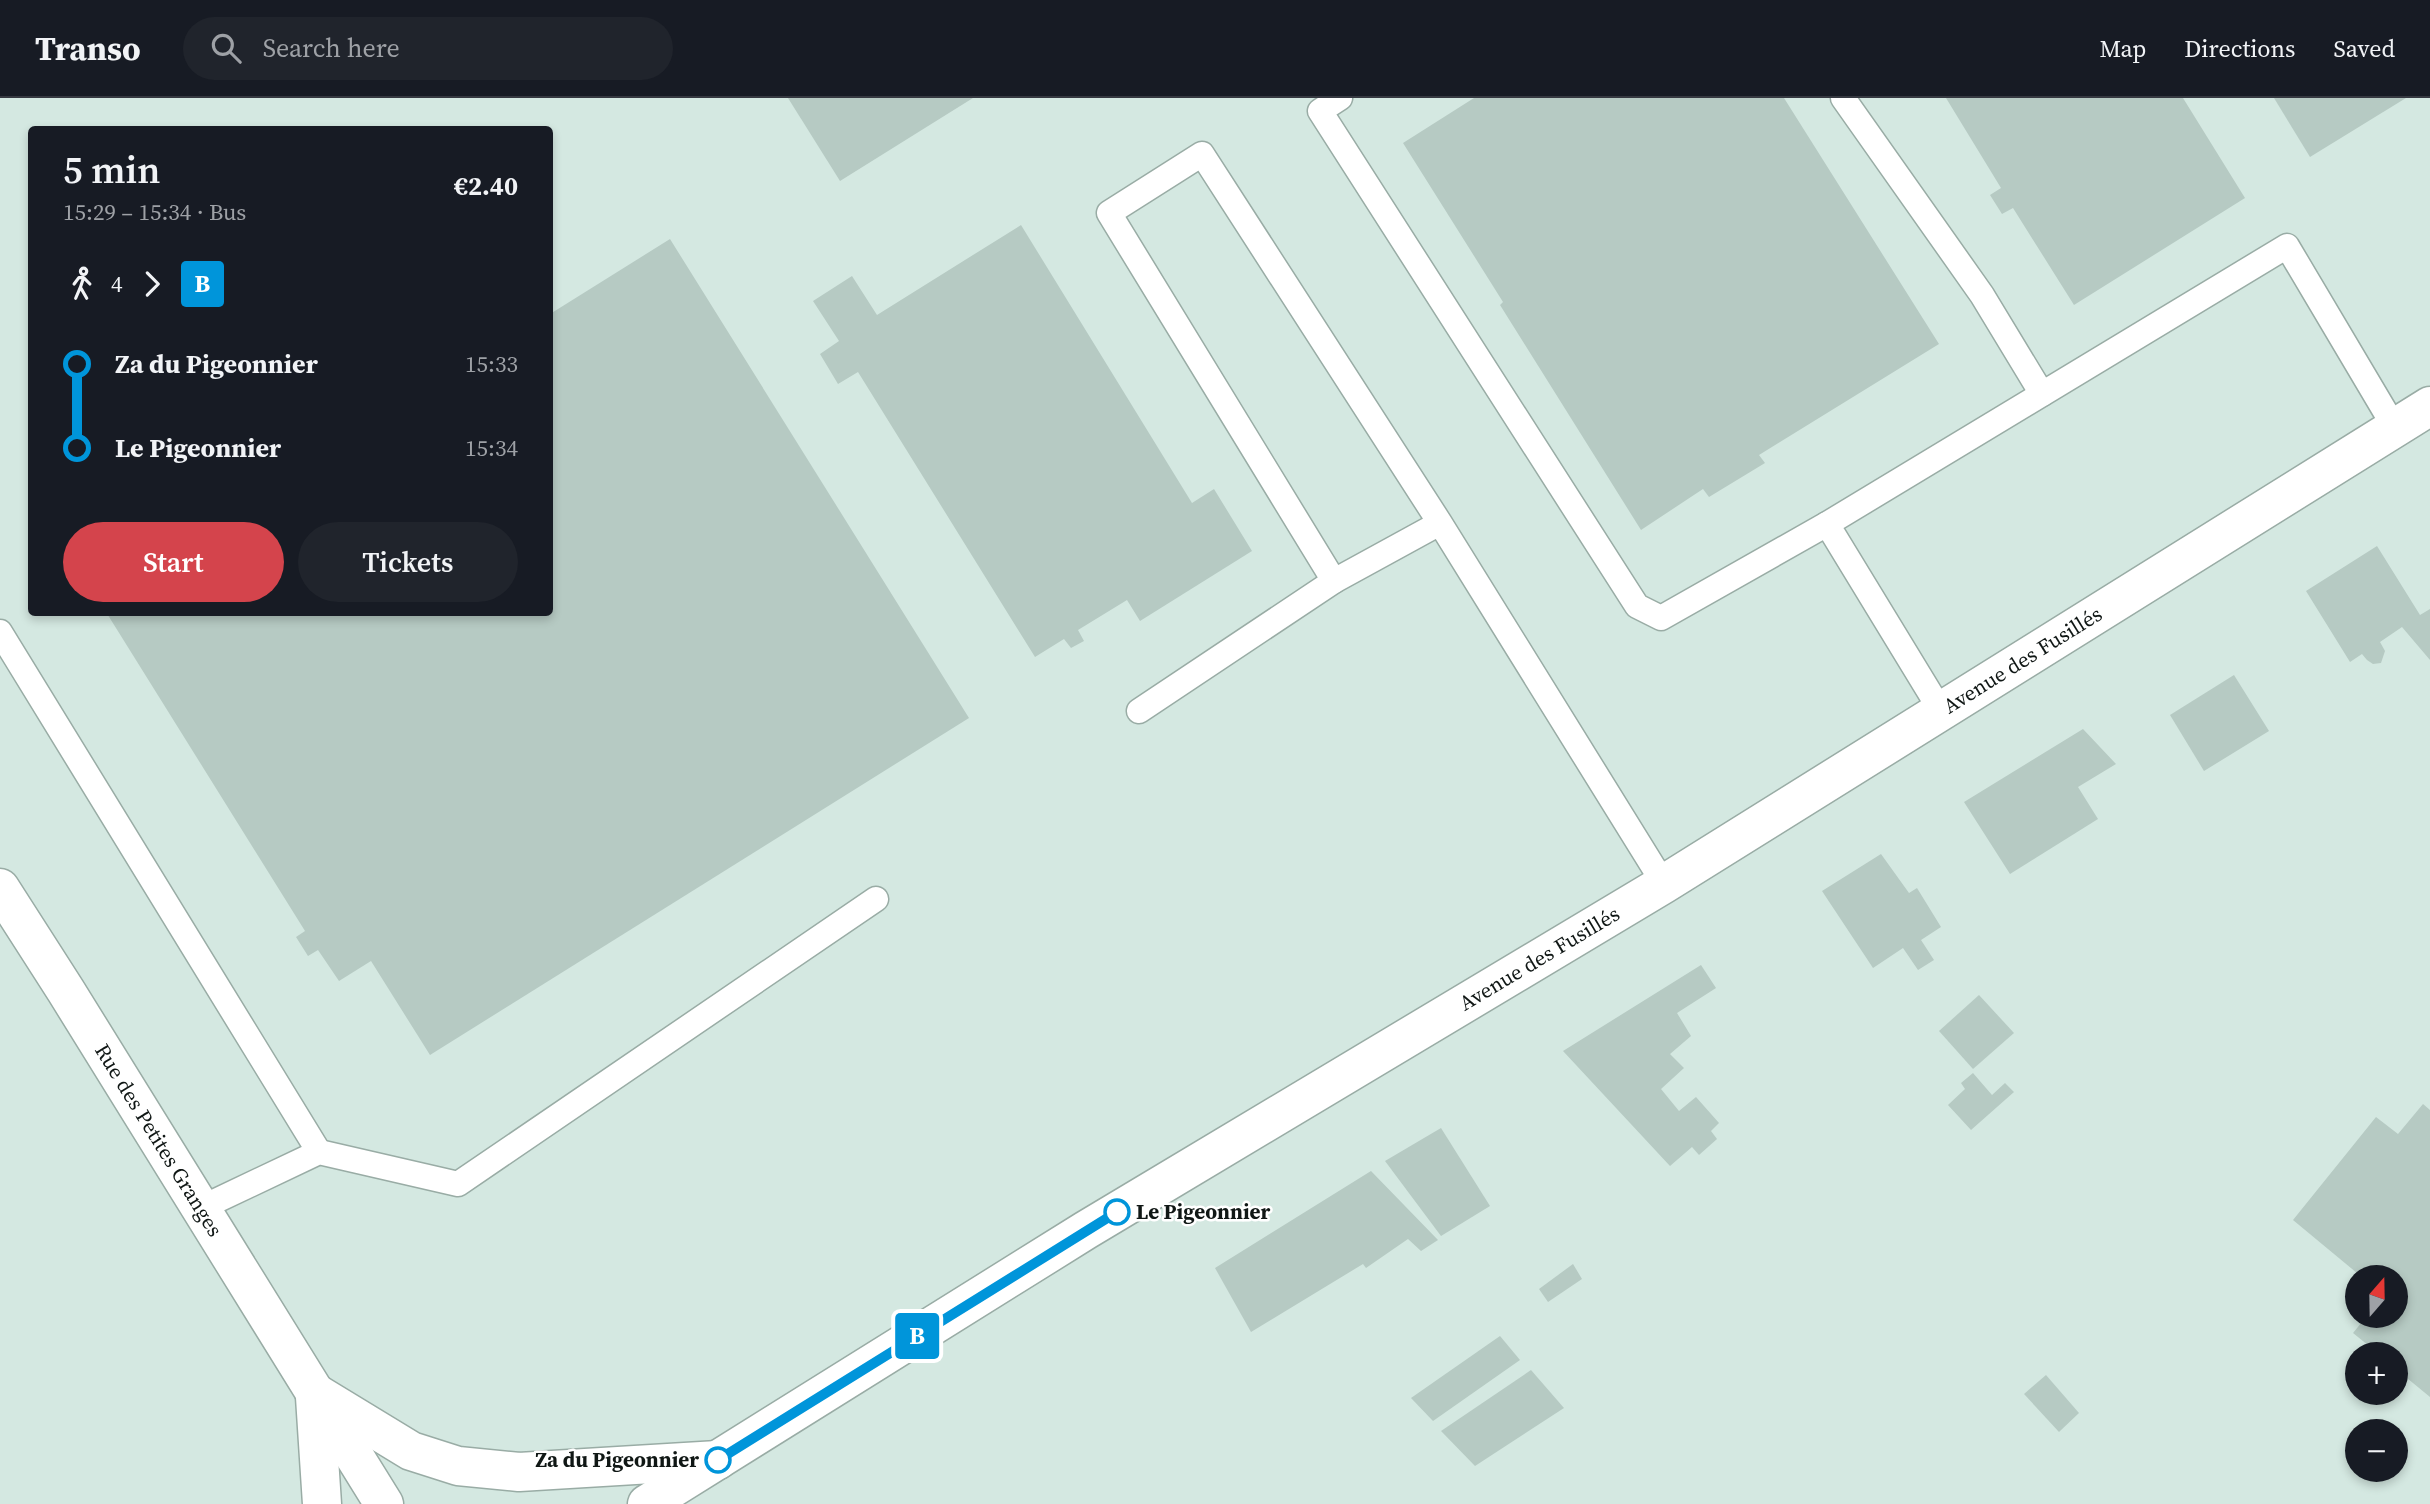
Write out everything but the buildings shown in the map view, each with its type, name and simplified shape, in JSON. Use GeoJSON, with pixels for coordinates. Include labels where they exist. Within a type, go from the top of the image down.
{"type":"FeatureCollection","features":[{"type":"Feature","properties":{"kind":"main road","name":"Avenue des Fusillés"},"geometry":{"type":"LineString","coordinates":[[647,1504],[1086,1230],[1664,884],[2430,406]]}},
{"type":"Feature","properties":{"kind":"main road","name":"Rue des Petites Granges"},"geometry":{"type":"LineString","coordinates":[[0,888],[384,1504]]}},
{"type":"Feature","properties":{"kind":"main road","name":"Rue des Petites Granges"},"geometry":{"type":"LineString","coordinates":[[315,1392],[411,1451],[457,1465],[519,1472],[718,1460]]}},
{"type":"Feature","properties":{"kind":"main road","name":"Rue des Petites Granges"},"geometry":{"type":"LineString","coordinates":[[315,1392],[322,1504]]}},
{"type":"Feature","properties":{"kind":"lane"},"geometry":{"type":"LineString","coordinates":[[1340,98],[1320,111],[1637,606],[1661,618],[1827,524],[2287,246],[2395,428]]}},
{"type":"Feature","properties":{"kind":"lane"},"geometry":{"type":"LineString","coordinates":[[1843,98],[1982,295],[2042,394]]}},
{"type":"Feature","properties":{"kind":"lane"},"geometry":{"type":"LineString","coordinates":[[1334,582],[1109,213],[1202,154],[1440,523],[1664,884]]}},
{"type":"Feature","properties":{"kind":"lane"},"geometry":{"type":"LineString","coordinates":[[1139,710],[1334,582],[1440,523]]}},
{"type":"Feature","properties":{"kind":"lane"},"geometry":{"type":"LineString","coordinates":[[1827,524],[1941,711]]}},
{"type":"Feature","properties":{"kind":"lane"},"geometry":{"type":"LineString","coordinates":[[0,632],[319,1152]]}},
{"type":"Feature","properties":{"kind":"lane"},"geometry":{"type":"LineString","coordinates":[[201,1208],[319,1152],[458,1184],[876,900]]}},
{"type":"Feature","properties":{"kind":"bus line","name":"B"},"geometry":{"type":"LineString","coordinates":[[718,1460],[1117,1212]]}},
{"type":"Feature","properties":{"kind":"place","name":"Le Pigeonnier"},"geometry":{"type":"Point","coordinates":[1117,1212]}},
{"type":"Feature","properties":{"kind":"place","name":"Za du Pigeonnier"},"geometry":{"type":"Point","coordinates":[718,1460]}}]}
